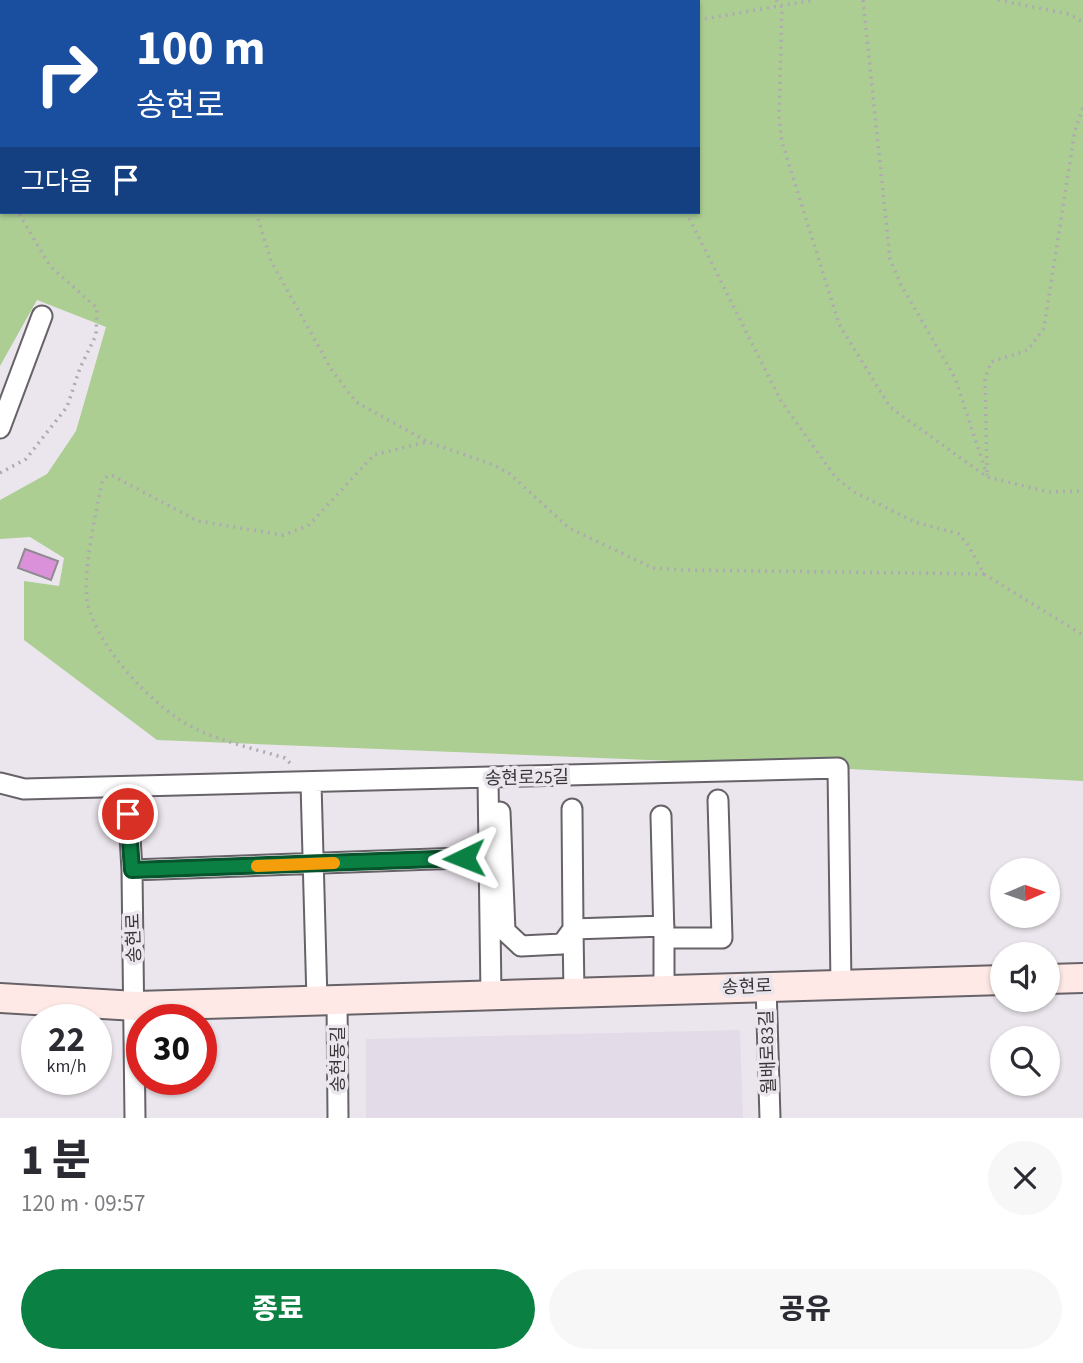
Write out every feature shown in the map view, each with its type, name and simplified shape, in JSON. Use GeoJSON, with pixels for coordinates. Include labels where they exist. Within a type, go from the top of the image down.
{"type":"FeatureCollection","features":[{"type":"Feature","properties":{"kind":"main road"},"geometry":{"type":"LineString","coordinates":[[1060,979],[1083,978]]}},
{"type":"Feature","properties":{"kind":"main road","name":"송현로"},"geometry":{"type":"LineString","coordinates":[[212,1004],[990,980]]}},
{"type":"Feature","properties":{"kind":"main road","name":"송현로"},"geometry":{"type":"LineString","coordinates":[[0,998],[126,1005]]}},
{"type":"Feature","properties":{"kind":"street"},"geometry":{"type":"LineString","coordinates":[[0,428],[42,316]]}},
{"type":"Feature","properties":{"kind":"street","name":"송현로25길"},"geometry":{"type":"LineString","coordinates":[[0,783],[24,789],[838,768],[841,985]]}},
{"type":"Feature","properties":{"kind":"street"},"geometry":{"type":"LineString","coordinates":[[488,779],[491,995]]}},
{"type":"Feature","properties":{"kind":"street","name":"송현동길"},"geometry":{"type":"LineString","coordinates":[[311,783],[313,863],[338,1118]]}},
{"type":"Feature","properties":{"kind":"street","name":"송현로"},"geometry":{"type":"LineString","coordinates":[[127,787],[136,1004]]}},
{"type":"Feature","properties":{"kind":"street"},"geometry":{"type":"LineString","coordinates":[[573,929],[664,932],[722,938],[719,800]]}},
{"type":"Feature","properties":{"kind":"street"},"geometry":{"type":"LineString","coordinates":[[572,809],[574,992]]}},
{"type":"Feature","properties":{"kind":"street"},"geometry":{"type":"LineString","coordinates":[[500,812],[505,931],[521,946],[562,944],[573,929]]}},
{"type":"Feature","properties":{"kind":"street"},"geometry":{"type":"LineString","coordinates":[[661,816],[664,989]]}},
{"type":"Feature","properties":{"kind":"street"},"geometry":{"type":"LineString","coordinates":[[132,870],[489,857]]}},
{"type":"Feature","properties":{"kind":"street","name":"월배로83길"},"geometry":{"type":"LineString","coordinates":[[766,986],[770,1118]]}},
{"type":"Feature","properties":{"kind":"street"},"geometry":{"type":"LineString","coordinates":[[135,1095],[135,1118]]}},
{"type":"Feature","properties":{"kind":"path"},"geometry":{"type":"LineString","coordinates":[[776,0],[782,7],[779,119],[782,142],[839,324],[890,407],[987,477],[1049,492],[1083,491]]}},
{"type":"Feature","properties":{"kind":"path"},"geometry":{"type":"LineString","coordinates":[[700,20],[814,0]]}},
{"type":"Feature","properties":{"kind":"path"},"geometry":{"type":"LineString","coordinates":[[863,0],[890,260],[954,378],[987,477]]}},
{"type":"Feature","properties":{"kind":"path"},"geometry":{"type":"LineString","coordinates":[[998,0],[1069,14],[1083,22]]}},
{"type":"Feature","properties":{"kind":"path"},"geometry":{"type":"LineString","coordinates":[[987,477],[985,378],[991,362],[1028,350],[1044,328],[1075,130],[1083,107]]}},
{"type":"Feature","properties":{"kind":"path"},"geometry":{"type":"LineString","coordinates":[[0,473],[26,458],[60,419],[96,335],[97,308],[50,266],[19,214]]}},
{"type":"Feature","properties":{"kind":"path"},"geometry":{"type":"LineString","coordinates":[[257,214],[271,261],[346,393],[367,409],[428,442],[494,465],[510,474],[569,528],[653,568],[984,574]]}},
{"type":"Feature","properties":{"kind":"path"},"geometry":{"type":"LineString","coordinates":[[687,214],[781,401],[836,478],[854,492],[915,522],[958,534],[968,544],[984,574],[1083,635]]}},
{"type":"Feature","properties":{"kind":"path"},"geometry":{"type":"LineString","coordinates":[[311,783],[285,758],[191,727],[137,682],[112,656],[92,618],[87,596],[102,483],[107,476],[113,476],[198,521],[283,534],[308,526],[374,455],[428,442]]}},
{"type":"Feature","properties":{"kind":"shaded area"},"geometry":{"type":"Polygon","coordinates":[[[740,1030],[743,1118],[366,1118],[366,1039],[740,1030]]]}},
{"type":"Feature","properties":{"kind":"green space"},"geometry":{"type":"Polygon","coordinates":[[[700,0],[1083,0],[1083,781],[772,765],[157,740],[24,640],[24,581],[59,586],[64,558],[30,537],[0,539],[0,500],[47,474],[76,431],[106,327],[37,300],[0,366],[0,214],[700,214],[700,0]]]}},
{"type":"Feature","properties":{"kind":"building"},"geometry":{"type":"Polygon","coordinates":[[[25,549],[58,561],[51,580],[18,568],[25,549]]]}},
{"type":"Feature","properties":{"kind":"slow traffic"},"geometry":{"type":"LineString","coordinates":[[257,866],[334,863]]}},
{"type":"Feature","properties":{"kind":"route"},"geometry":{"type":"LineString","coordinates":[[128,814],[132,870],[464,858]]}}]}
